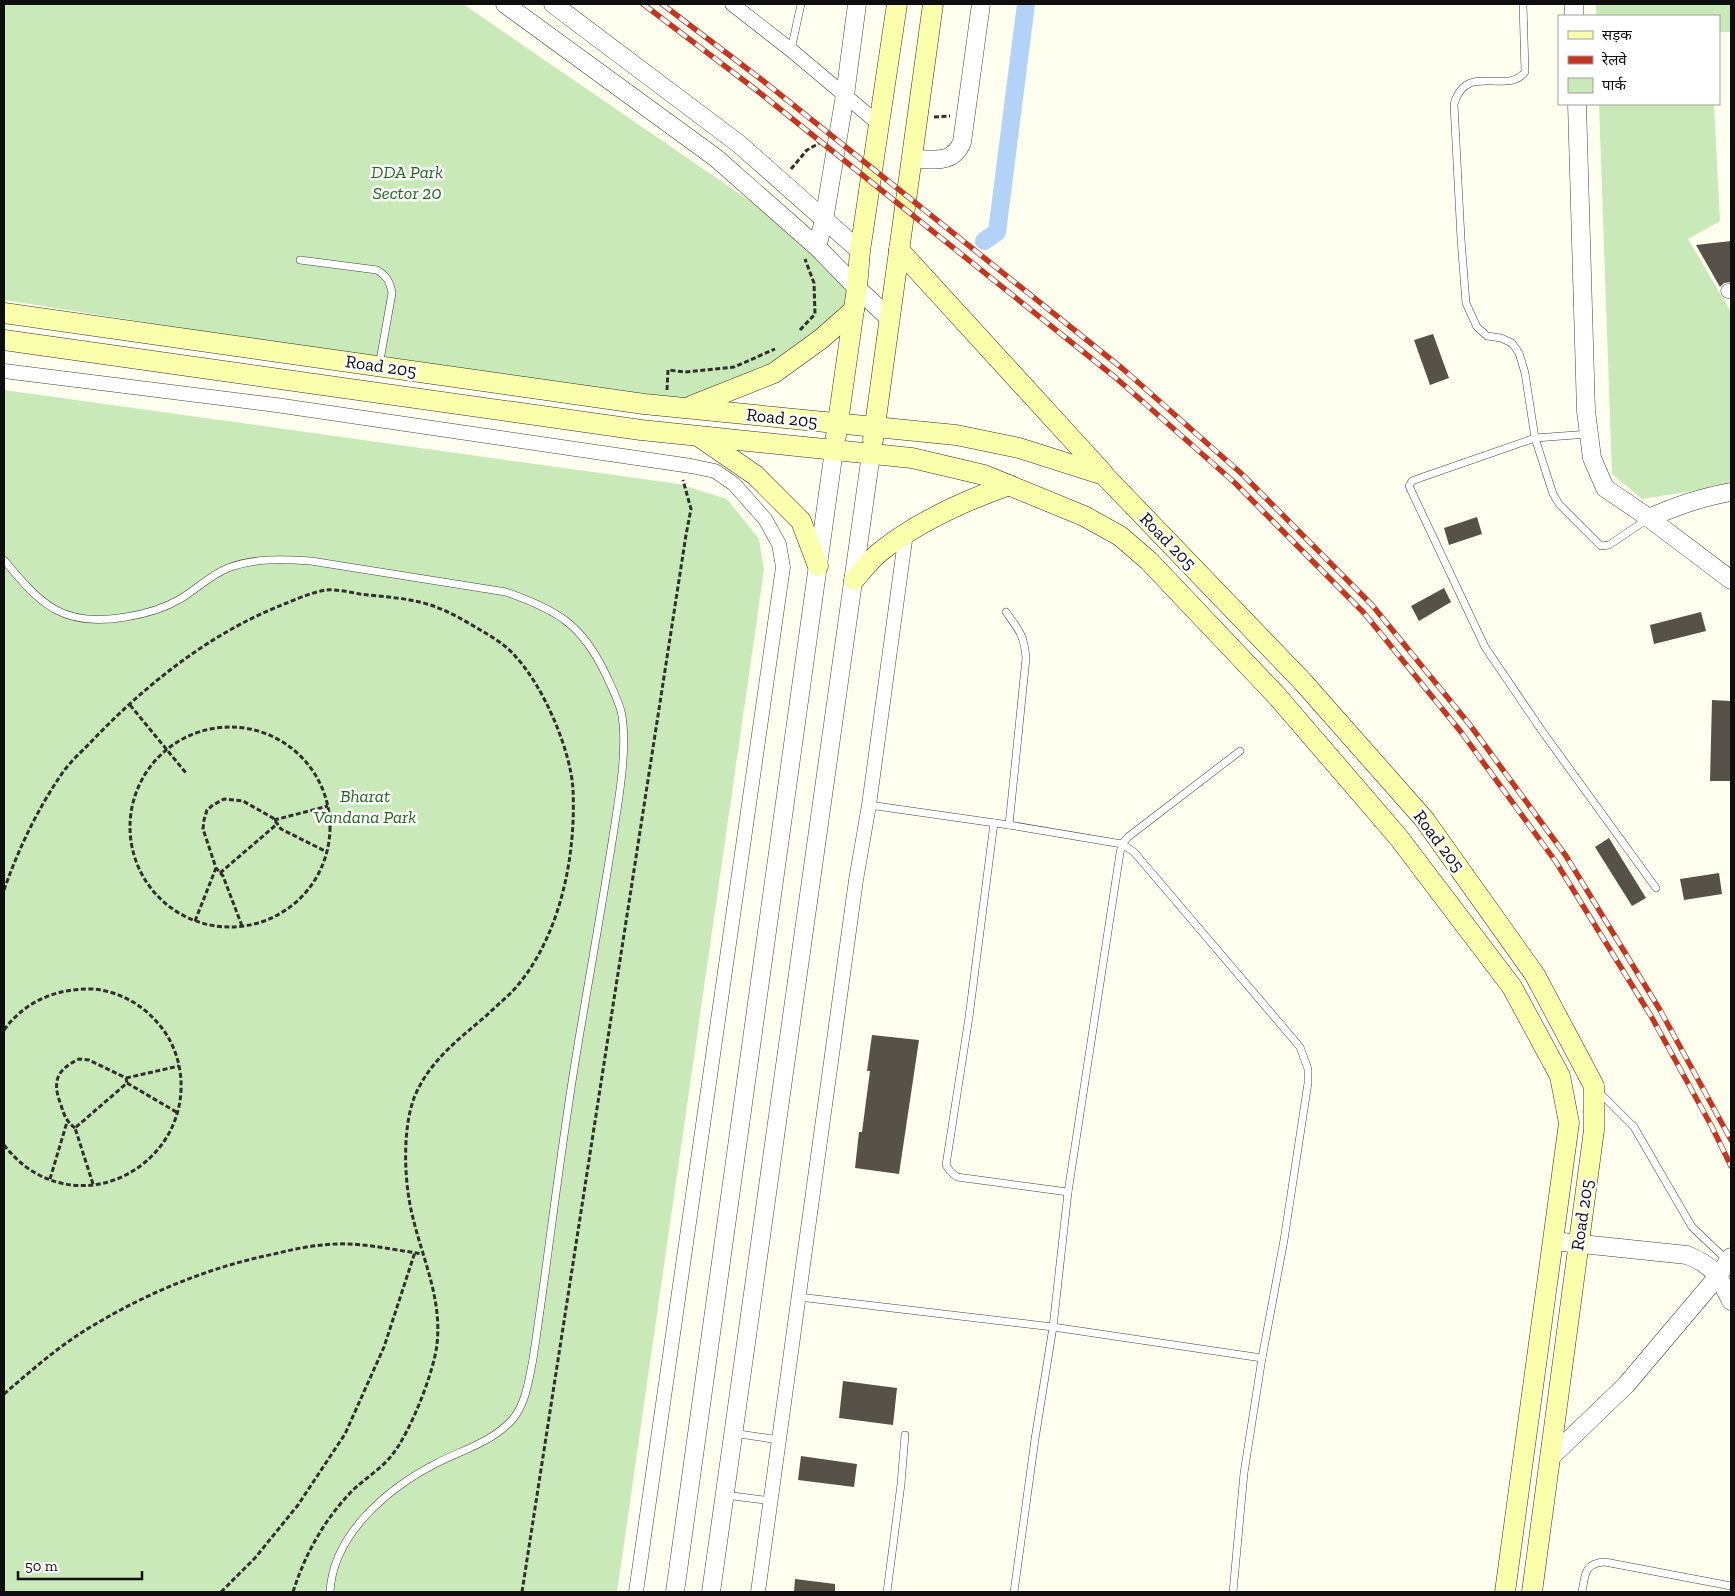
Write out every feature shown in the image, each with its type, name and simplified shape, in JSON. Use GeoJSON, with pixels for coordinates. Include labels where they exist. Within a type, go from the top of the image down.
{"type":"FeatureCollection","features":[{"type":"Feature","properties":{"kind":"main road"},"geometry":{"type":"LineString","coordinates":[[834,450],[857,288],[860,251],[897,4]]}},
{"type":"Feature","properties":{"kind":"main road"},"geometry":{"type":"LineString","coordinates":[[871,454],[933,4]]}},
{"type":"Feature","properties":{"kind":"main road"},"geometry":{"type":"LineString","coordinates":[[898,250],[1104,475]]}},
{"type":"Feature","properties":{"kind":"main road"},"geometry":{"type":"LineString","coordinates":[[686,408],[774,373],[820,339],[854,310]]}},
{"type":"Feature","properties":{"kind":"main road","name":"Road 205"},"geometry":{"type":"LineString","coordinates":[[4,313],[666,406],[956,435],[1019,448],[1104,475],[1303,682],[1424,818],[1535,975],[1594,1086],[1594,1130],[1532,1592]]}},
{"type":"Feature","properties":{"kind":"main road","name":"Road 205"},"geometry":{"type":"LineString","coordinates":[[4,340],[641,430],[912,458],[984,475],[1084,516],[1120,536],[1149,561],[1277,696],[1399,838],[1512,988],[1560,1076],[1569,1123],[1505,1592]]}},
{"type":"Feature","properties":{"kind":"main road"},"geometry":{"type":"LineString","coordinates":[[698,436],[755,475],[800,521],[818,566]]}},
{"type":"Feature","properties":{"kind":"main road"},"geometry":{"type":"LineString","coordinates":[[854,580],[878,553],[906,533],[971,499],[1009,485]]}},
{"type":"Feature","properties":{"kind":"street"},"geometry":{"type":"LineString","coordinates":[[505,4],[716,158],[810,250],[857,288],[890,319]]}},
{"type":"Feature","properties":{"kind":"street"},"geometry":{"type":"LineString","coordinates":[[553,4],[740,144],[860,251]]}},
{"type":"Feature","properties":{"kind":"street"},"geometry":{"type":"LineString","coordinates":[[732,4],[791,50],[879,124]]}},
{"type":"Feature","properties":{"kind":"street"},"geometry":{"type":"LineString","coordinates":[[810,250],[824,220],[845,95],[857,4]]}},
{"type":"Feature","properties":{"kind":"street"},"geometry":{"type":"LineString","coordinates":[[911,159],[944,159],[953,156],[959,149],[962,142],[981,4]]}},
{"type":"Feature","properties":{"kind":"street"},"geometry":{"type":"LineString","coordinates":[[1577,105],[1586,401],[1592,458],[1606,488],[1731,580]]}},
{"type":"Feature","properties":{"kind":"street"},"geometry":{"type":"LineString","coordinates":[[4,371],[276,405],[714,471],[734,484],[765,519],[779,544],[783,567],[636,1592]]}},
{"type":"Feature","properties":{"kind":"street"},"geometry":{"type":"LineString","coordinates":[[675,1592],[834,450]]}},
{"type":"Feature","properties":{"kind":"street"},"geometry":{"type":"LineString","coordinates":[[711,1592],[871,454]]}},
{"type":"Feature","properties":{"kind":"street"},"geometry":{"type":"LineString","coordinates":[[1649,518],[1687,502],[1731,492]]}},
{"type":"Feature","properties":{"kind":"street"},"geometry":{"type":"LineString","coordinates":[[758,1592],[906,533]]}},
{"type":"Feature","properties":{"kind":"street"},"geometry":{"type":"LineString","coordinates":[[1553,1240],[1687,1255],[1702,1260],[1718,1276],[1731,1301]]}},
{"type":"Feature","properties":{"kind":"street"},"geometry":{"type":"LineString","coordinates":[[1551,1457],[1626,1384],[1718,1276],[1730,1259]]}},
{"type":"Feature","properties":{"kind":"lane"},"geometry":{"type":"LineString","coordinates":[[791,50],[801,4]]}},
{"type":"Feature","properties":{"kind":"lane"},"geometry":{"type":"LineString","coordinates":[[1523,4],[1525,72],[1514,80],[1482,80],[1469,83],[1457,94],[1454,104],[1466,303],[1476,327],[1487,336],[1501,338],[1512,343],[1519,353],[1535,438],[1553,494],[1559,504],[1601,546],[1609,546],[1649,518]]}},
{"type":"Feature","properties":{"kind":"lane"},"geometry":{"type":"LineString","coordinates":[[300,260],[377,270],[385,275],[390,283],[392,293],[379,366]]}},
{"type":"Feature","properties":{"kind":"lane"},"geometry":{"type":"LineString","coordinates":[[1589,434],[1535,438],[1412,481],[1409,486],[1485,647],[1542,731],[1656,888]]}},
{"type":"Feature","properties":{"kind":"lane"},"geometry":{"type":"LineString","coordinates":[[4,560],[27,588],[50,607],[72,618],[89,620],[140,615],[162,608],[181,599],[226,568],[279,559],[311,561],[506,592],[533,601],[557,613],[575,628],[601,662],[621,711],[623,731],[621,782],[577,1047],[534,1359],[524,1397],[513,1418],[496,1435],[435,1464],[392,1491],[365,1517],[341,1549],[331,1576],[330,1592]]}},
{"type":"Feature","properties":{"kind":"lane"},"geometry":{"type":"LineString","coordinates":[[1006,612],[1020,631],[1024,642],[1026,658],[1009,825]]}},
{"type":"Feature","properties":{"kind":"lane"},"geometry":{"type":"LineString","coordinates":[[1014,1592],[1034,1439],[1053,1327],[1068,1192],[1122,844],[1128,837],[1240,751]]}},
{"type":"Feature","properties":{"kind":"lane"},"geometry":{"type":"LineString","coordinates":[[869,805],[994,822],[1122,844],[1134,852],[1300,1047],[1308,1069],[1308,1083],[1284,1240],[1262,1358],[1244,1473],[1233,1592]]}},
{"type":"Feature","properties":{"kind":"lane"},"geometry":{"type":"LineString","coordinates":[[994,822],[969,1017],[946,1165],[950,1172],[957,1176],[1068,1192]]}},
{"type":"Feature","properties":{"kind":"lane"},"geometry":{"type":"LineString","coordinates":[[1594,1086],[1634,1127],[1692,1227],[1730,1259]]}},
{"type":"Feature","properties":{"kind":"lane"},"geometry":{"type":"LineString","coordinates":[[799,1297],[1053,1327],[1262,1358]]}},
{"type":"Feature","properties":{"kind":"lane"},"geometry":{"type":"LineString","coordinates":[[733,1433],[779,1440]]}},
{"type":"Feature","properties":{"kind":"lane"},"geometry":{"type":"LineString","coordinates":[[887,1592],[901,1484],[905,1435]]}},
{"type":"Feature","properties":{"kind":"lane"},"geometry":{"type":"LineString","coordinates":[[724,1495],[771,1501]]}},
{"type":"Feature","properties":{"kind":"lane"},"geometry":{"type":"LineString","coordinates":[[1582,1592],[1585,1574],[1590,1566],[1596,1562],[1605,1562],[1731,1586]]}},
{"type":"Feature","properties":{"kind":"path"},"geometry":{"type":"LineString","coordinates":[[917,118],[956,116]]}},
{"type":"Feature","properties":{"kind":"path"},"geometry":{"type":"LineString","coordinates":[[781,181],[807,150],[839,131]]}},
{"type":"Feature","properties":{"kind":"path"},"geometry":{"type":"LineString","coordinates":[[796,335],[815,314],[810,250]]}},
{"type":"Feature","properties":{"kind":"path"},"geometry":{"type":"LineString","coordinates":[[666,406],[668,370],[685,372],[734,368],[782,345]]}},
{"type":"Feature","properties":{"kind":"path"},"geometry":{"type":"LineString","coordinates":[[522,1592],[691,509],[682,476],[670,463]]}},
{"type":"Feature","properties":{"kind":"path"},"geometry":{"type":"LineString","coordinates":[[4,890],[37,813],[64,771],[112,720],[192,653],[258,615],[301,597],[328,590],[433,606],[465,620],[497,640],[517,657],[548,706],[567,757],[573,783],[574,825],[571,853],[564,886],[541,949],[518,985],[450,1046],[431,1066],[414,1100],[408,1129],[406,1159],[408,1192],[413,1219],[434,1291],[437,1309],[437,1343],[430,1374],[408,1430],[396,1450],[352,1491],[326,1521],[309,1553],[293,1592]]}},
{"type":"Feature","properties":{"kind":"path"},"geometry":{"type":"LineString","coordinates":[[130,705],[186,773]]}},
{"type":"Feature","properties":{"kind":"path"},"geometry":{"type":"LineString","coordinates":[[226,727],[246,728],[265,733],[282,742],[298,753],[311,768],[321,784],[328,806],[330,841],[317,877],[305,893],[291,906],[274,917],[256,924],[218,926],[195,921],[181,914],[164,902],[151,888],[140,871],[133,853],[130,833],[131,814],[136,794],[144,776],[156,760],[167,750],[188,737],[206,730],[226,727]]}},
{"type":"Feature","properties":{"kind":"path"},"geometry":{"type":"LineString","coordinates":[[242,926],[223,876],[216,868],[203,829],[207,810],[213,804],[224,799],[243,801],[274,820],[281,829],[327,852]]}},
{"type":"Feature","properties":{"kind":"path"},"geometry":{"type":"LineString","coordinates":[[274,820],[328,806]]}},
{"type":"Feature","properties":{"kind":"path"},"geometry":{"type":"LineString","coordinates":[[220,872],[277,824]]}},
{"type":"Feature","properties":{"kind":"path"},"geometry":{"type":"LineString","coordinates":[[195,921],[216,868]]}},
{"type":"Feature","properties":{"kind":"path"},"geometry":{"type":"LineString","coordinates":[[4,1030],[10,1021],[24,1008],[41,998],[59,992],[78,989],[116,994],[133,1002],[149,1013],[162,1027],[172,1044],[182,1081],[181,1101],[168,1137],[142,1166],[125,1176],[93,1184],[68,1184],[32,1171],[17,1160],[4,1145]]}},
{"type":"Feature","properties":{"kind":"path"},"geometry":{"type":"LineString","coordinates":[[50,1179],[67,1122],[56,1086],[57,1078],[63,1069],[79,1059],[89,1060],[126,1078],[179,1066]]}},
{"type":"Feature","properties":{"kind":"path"},"geometry":{"type":"LineString","coordinates":[[126,1078],[127,1083],[178,1113]]}},
{"type":"Feature","properties":{"kind":"path"},"geometry":{"type":"LineString","coordinates":[[75,1128],[127,1083]]}},
{"type":"Feature","properties":{"kind":"path"},"geometry":{"type":"LineString","coordinates":[[67,1122],[75,1128],[93,1184]]}},
{"type":"Feature","properties":{"kind":"path"},"geometry":{"type":"LineString","coordinates":[[4,1394],[38,1364],[93,1325],[152,1294],[215,1268],[309,1246],[349,1244],[424,1254]]}},
{"type":"Feature","properties":{"kind":"path"},"geometry":{"type":"LineString","coordinates":[[221,1592],[255,1558],[298,1506],[345,1434],[384,1347],[415,1252]]}},
{"type":"Feature","properties":{"kind":"green space","name":"DDA Park Sector 20"},"geometry":{"type":"Polygon","coordinates":[[[4,4],[463,4],[817,247],[857,288],[821,339],[687,408],[4,300],[4,4]]]}},
{"type":"Feature","properties":{"kind":"green space"},"geometry":{"type":"Polygon","coordinates":[[[1596,4],[1731,4],[1731,32],[1720,32],[1720,15],[1596,15],[1596,4]]]}},
{"type":"Feature","properties":{"kind":"green space"},"geometry":{"type":"Polygon","coordinates":[[[1599,105],[1714,105],[1720,221],[1688,239],[1731,312],[1731,485],[1642,499],[1612,474],[1599,105]]]}},
{"type":"Feature","properties":{"kind":"green space","name":"Bharat Vandana Park"},"geometry":{"type":"Polygon","coordinates":[[[4,390],[679,484],[727,499],[759,539],[764,570],[617,1592],[4,1592],[4,390]]]}},
{"type":"Feature","properties":{"kind":"building"},"geometry":{"type":"Polygon","coordinates":[[[1731,241],[1731,282],[1724,283],[1720,287],[1696,245],[1731,241]]]}},
{"type":"Feature","properties":{"kind":"building"},"geometry":{"type":"Polygon","coordinates":[[[1433,334],[1449,378],[1430,385],[1414,340],[1433,334]]]}},
{"type":"Feature","properties":{"kind":"building"},"geometry":{"type":"Polygon","coordinates":[[[1477,517],[1482,534],[1449,545],[1444,528],[1477,517]]]}},
{"type":"Feature","properties":{"kind":"building"},"geometry":{"type":"Polygon","coordinates":[[[1444,588],[1451,602],[1419,621],[1411,606],[1444,588]]]}},
{"type":"Feature","properties":{"kind":"building"},"geometry":{"type":"Polygon","coordinates":[[[1701,612],[1706,631],[1654,644],[1650,625],[1701,612]]]}},
{"type":"Feature","properties":{"kind":"building"},"geometry":{"type":"Polygon","coordinates":[[[1712,700],[1731,701],[1730,781],[1710,781],[1712,700]]]}},
{"type":"Feature","properties":{"kind":"building"},"geometry":{"type":"Polygon","coordinates":[[[1609,838],[1646,898],[1632,906],[1595,847],[1609,838]]]}},
{"type":"Feature","properties":{"kind":"building"},"geometry":{"type":"Polygon","coordinates":[[[1719,873],[1722,894],[1684,900],[1680,879],[1719,873]]]}},
{"type":"Feature","properties":{"kind":"building"},"geometry":{"type":"Polygon","coordinates":[[[872,1035],[919,1040],[899,1174],[855,1168],[859,1132],[862,1132],[870,1071],[867,1071],[872,1035]]]}},
{"type":"Feature","properties":{"kind":"building"},"geometry":{"type":"Polygon","coordinates":[[[843,1381],[897,1388],[893,1425],[839,1418],[843,1381]]]}},
{"type":"Feature","properties":{"kind":"building"},"geometry":{"type":"Polygon","coordinates":[[[801,1456],[857,1464],[854,1487],[798,1480],[801,1456]]]}},
{"type":"Feature","properties":{"kind":"building"},"geometry":{"type":"Polygon","coordinates":[[[795,1579],[835,1584],[835,1592],[794,1592],[795,1579]]]}},
{"type":"Feature","properties":{"kind":"waterway"},"geometry":{"type":"LineString","coordinates":[[984,241],[997,232],[1026,4]]}},
{"type":"Feature","properties":{"kind":"railway"},"geometry":{"type":"LineString","coordinates":[[643,4],[755,89],[1116,378],[1235,483],[1364,613],[1461,732],[1556,862],[1651,1016],[1712,1127],[1731,1166]]}},
{"type":"Feature","properties":{"kind":"railway"},"geometry":{"type":"LineString","coordinates":[[662,4],[762,80],[1123,369],[1243,475],[1372,605],[1470,725],[1566,856],[1660,1010],[1731,1140]]}}]}
